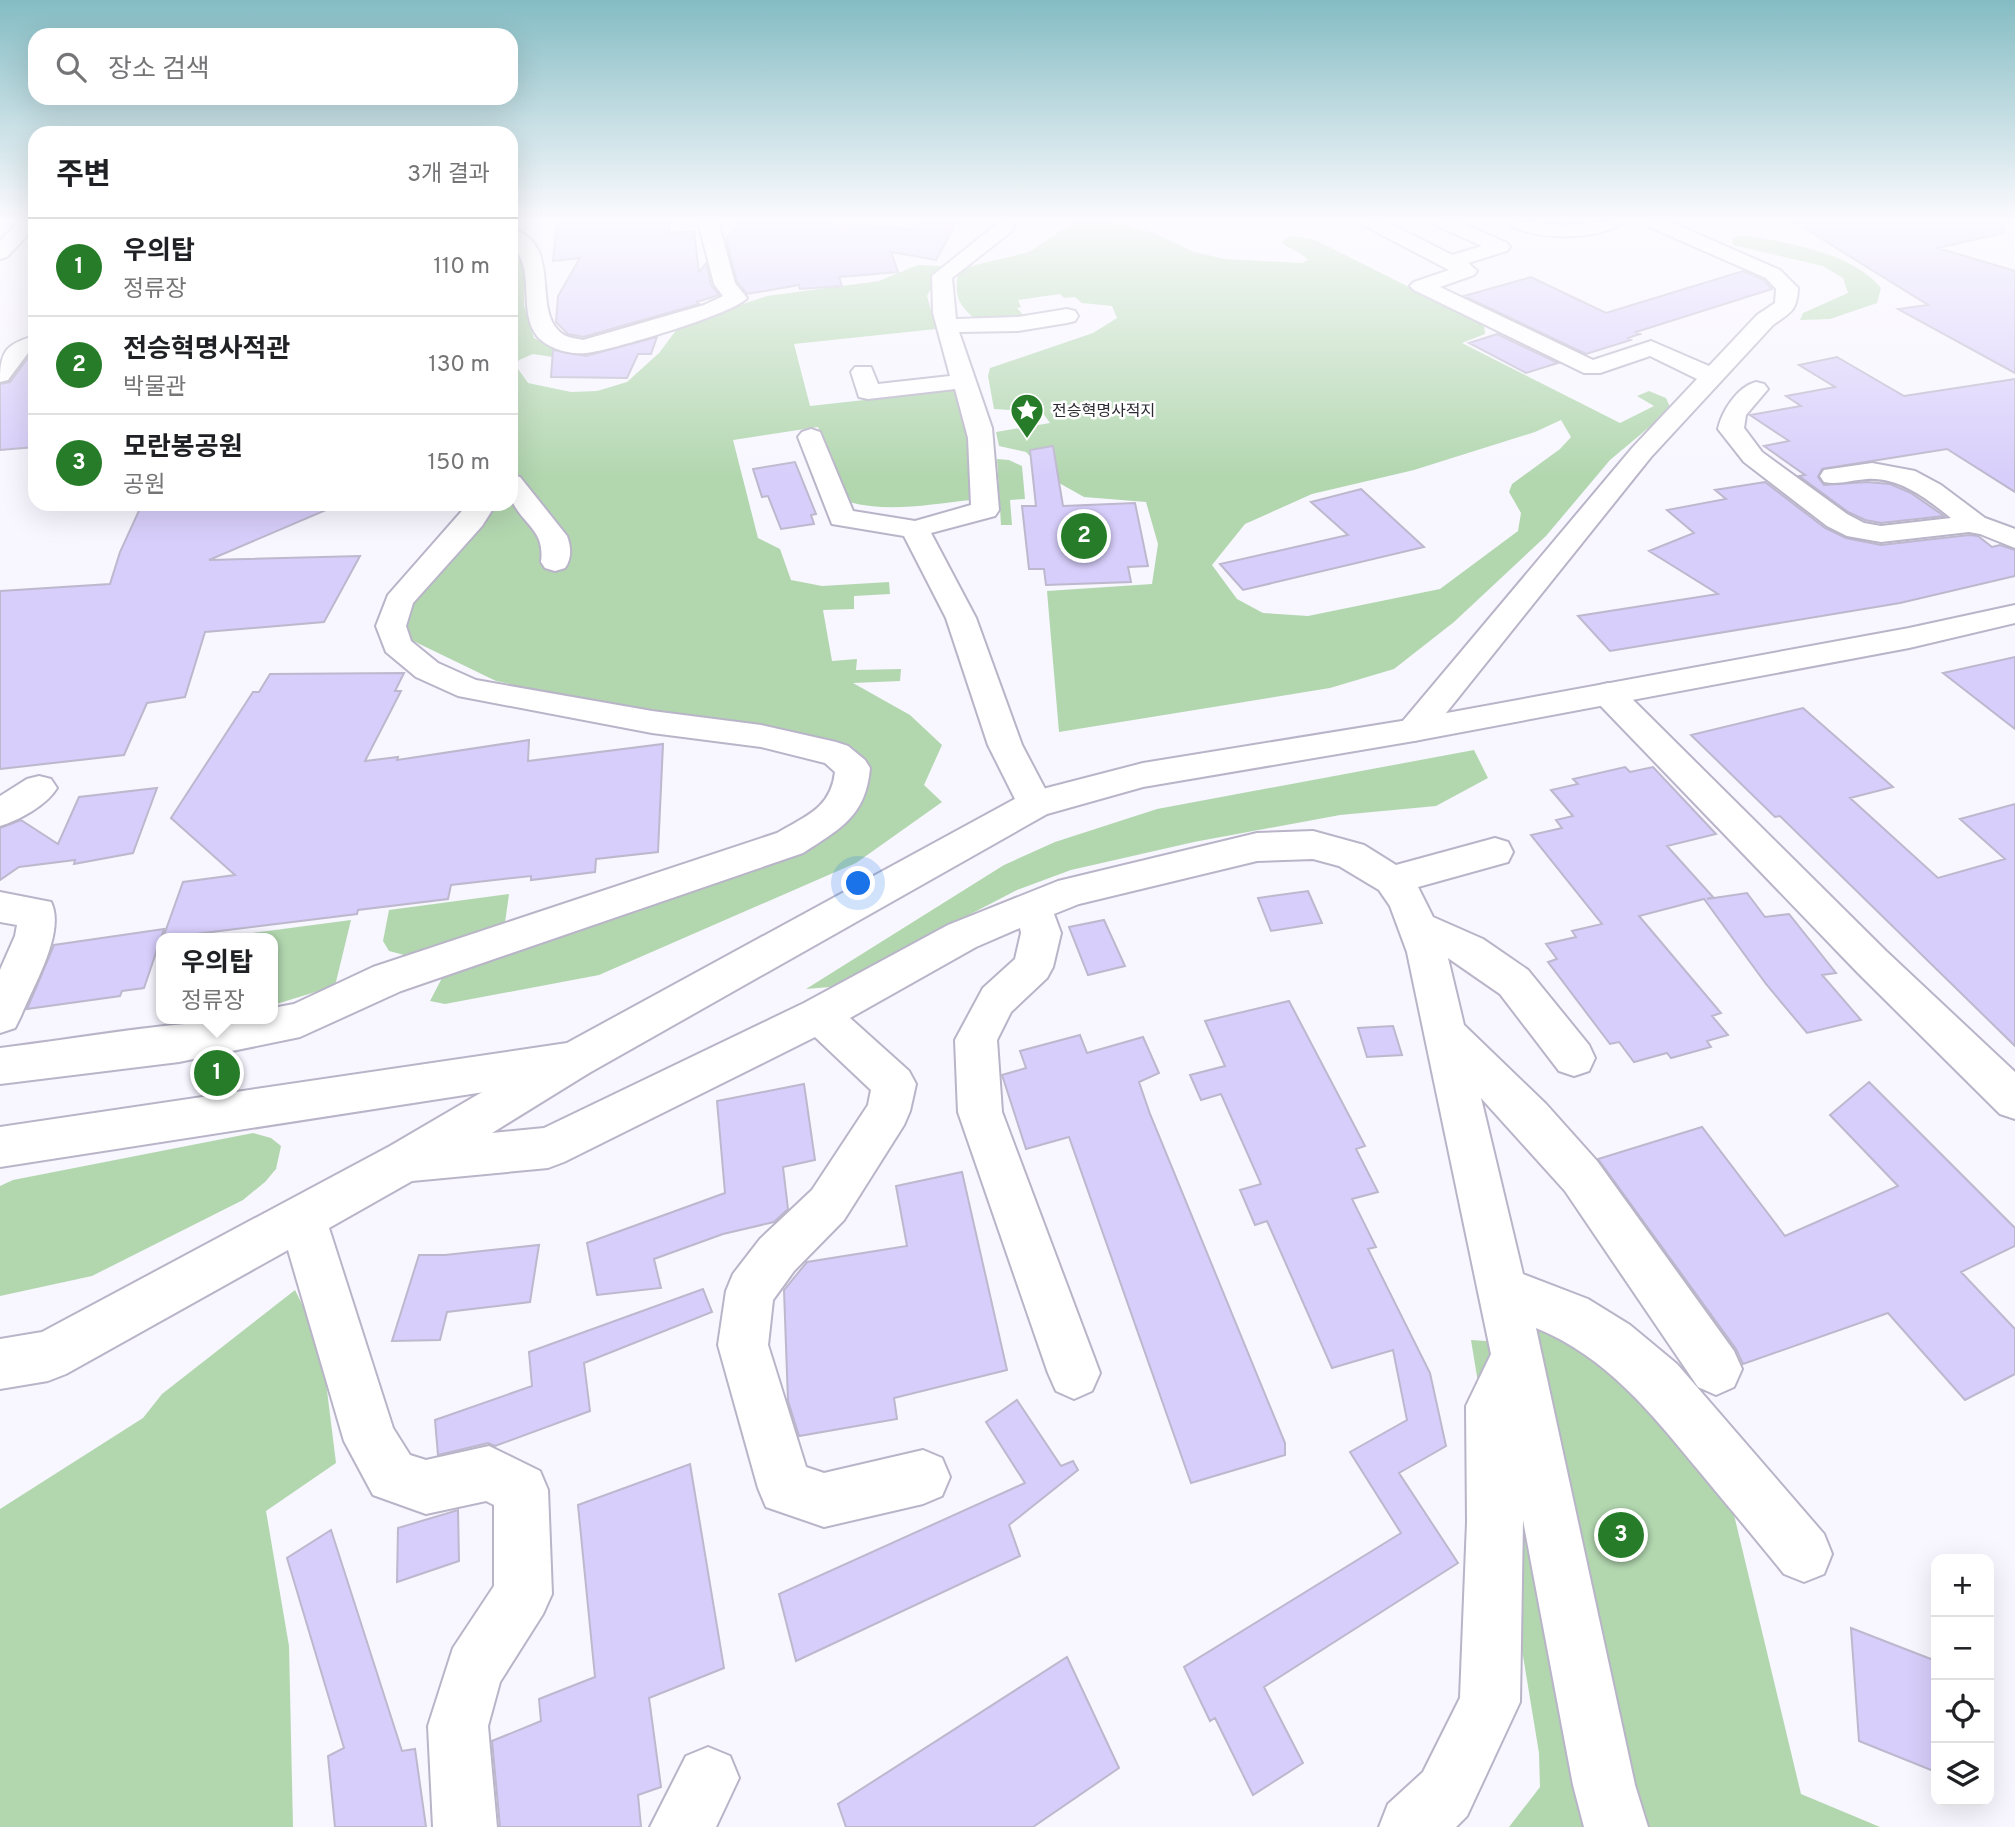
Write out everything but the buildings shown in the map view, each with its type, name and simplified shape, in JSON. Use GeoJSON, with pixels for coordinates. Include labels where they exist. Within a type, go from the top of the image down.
{"type":"FeatureCollection","features":[{"type":"Feature","properties":{"kind":"street"},"geometry":{"type":"LineString","coordinates":[[538,306],[543,326],[553,341],[568,346],[608,342],[718,306]]}},
{"type":"Feature","properties":{"kind":"street"},"geometry":{"type":"LineString","coordinates":[[811,437],[842,519],[915,529],[985,510],[980,432],[947,326],[944,306]]}},
{"type":"Feature","properties":{"kind":"street"},"geometry":{"type":"LineString","coordinates":[[1463,306],[1592,368],[1651,348],[1710,376]]}},
{"type":"Feature","properties":{"kind":"street"},"geometry":{"type":"LineString","coordinates":[[1414,730],[1642,452],[1710,376],[1765,320],[1784,306]]}},
{"type":"Feature","properties":{"kind":"street"},"geometry":{"type":"LineString","coordinates":[[947,326],[1018,324],[1067,316]]}},
{"type":"Feature","properties":{"kind":"street"},"geometry":{"type":"LineString","coordinates":[[0,375],[20,348],[28,345]]}},
{"type":"Feature","properties":{"kind":"street"},"geometry":{"type":"LineString","coordinates":[[863,372],[868,393],[965,381]]}},
{"type":"Feature","properties":{"kind":"street"},"geometry":{"type":"LineString","coordinates":[[1756,389],[1734,414],[1731,429],[1752,457],[1837,520],[1857,530],[1881,534],[1986,526],[2015,540]]}},
{"type":"Feature","properties":{"kind":"street"},"geometry":{"type":"LineString","coordinates":[[1833,476],[1876,471],[1897,473],[1912,479],[1979,526]]}},
{"type":"Feature","properties":{"kind":"street"},"geometry":{"type":"LineString","coordinates":[[518,492],[553,536],[558,547],[555,562]]}},
{"type":"Feature","properties":{"kind":"street"},"geometry":{"type":"LineString","coordinates":[[0,1066],[179,1044],[300,1020],[387,979],[790,843],[843,808],[853,783],[853,768],[836,754],[761,736],[652,722],[469,689],[427,670],[417,662],[397,645],[391,626],[399,601],[478,511]]}},
{"type":"Feature","properties":{"kind":"street"},"geometry":{"type":"LineString","coordinates":[[915,529],[961,618],[1005,745],[1035,804]]}},
{"type":"Feature","properties":{"kind":"street"},"geometry":{"type":"LineString","coordinates":[[0,1364],[48,1356],[406,1161],[574,1060],[1035,804],[1143,775],[1414,730],[1909,638],[2015,614]]}},
{"type":"Feature","properties":{"kind":"street"},"geometry":{"type":"LineString","coordinates":[[1608,694],[1872,962],[2015,1100]]}},
{"type":"Feature","properties":{"kind":"street"},"geometry":{"type":"LineString","coordinates":[[0,813],[39,788]]}},
{"type":"Feature","properties":{"kind":"street"},"geometry":{"type":"LineString","coordinates":[[406,1161],[548,1148],[819,1015],[962,936],[1071,891],[1257,847],[1313,845],[1351,855],[1392,880],[1408,900],[1427,952],[1517,1356],[1604,1785],[1616,1827]]}},
{"type":"Feature","properties":{"kind":"street"},"geometry":{"type":"LineString","coordinates":[[1392,880],[1495,852]]}},
{"type":"Feature","properties":{"kind":"street"},"geometry":{"type":"LineString","coordinates":[[0,907],[37,913],[35,936],[0,1016]]}},
{"type":"Feature","properties":{"kind":"street"},"geometry":{"type":"LineString","coordinates":[[1033,907],[1041,933],[1033,967],[997,1000],[976,1040],[980,1112],[1074,1373]]}},
{"type":"Feature","properties":{"kind":"street"},"geometry":{"type":"LineString","coordinates":[[1418,927],[1469,950],[1514,982],[1574,1058]]}},
{"type":"Feature","properties":{"kind":"street"},"geometry":{"type":"LineString","coordinates":[[819,1015],[894,1084],[888,1111],[828,1205],[776,1255],[750,1291],[743,1345],[785,1488],[824,1500],[923,1477]]}},
{"type":"Feature","properties":{"kind":"street"},"geometry":{"type":"LineString","coordinates":[[1445,1033],[1530,1118],[1581,1176],[1716,1368]]}},
{"type":"Feature","properties":{"kind":"street"},"geometry":{"type":"LineString","coordinates":[[0,1147],[574,1060]]}},
{"type":"Feature","properties":{"kind":"street"},"geometry":{"type":"LineString","coordinates":[[302,1217],[370,1441],[392,1476],[426,1488],[489,1473],[521,1490],[523,1594],[474,1669],[458,1726],[465,1827]]}},
{"type":"Feature","properties":{"kind":"street"},"geometry":{"type":"LineString","coordinates":[[1501,1289],[1570,1317],[1612,1343],[1660,1382],[1804,1554]]}},
{"type":"Feature","properties":{"kind":"street"},"geometry":{"type":"LineString","coordinates":[[1411,1827],[1445,1794],[1490,1702],[1495,1522],[1492,1406],[1517,1356]]}},
{"type":"Feature","properties":{"kind":"green space"},"geometry":{"type":"Polygon","coordinates":[[[518,306],[524,306],[534,338],[547,344],[576,350],[576,356],[572,360],[533,354],[518,362],[518,306]]]}},
{"type":"Feature","properties":{"kind":"green space"},"geometry":{"type":"Polygon","coordinates":[[[736,306],[930,306],[936,329],[794,344],[810,406],[955,390],[967,423],[971,500],[895,507],[849,502],[818,427],[733,440],[758,538],[780,549],[791,580],[822,586],[889,582],[890,594],[854,596],[854,609],[823,610],[832,661],[857,659],[856,670],[901,669],[900,681],[853,683],[910,715],[942,745],[924,785],[942,802],[856,863],[599,975],[445,1004],[430,1001],[442,978],[799,854],[855,814],[868,781],[864,762],[496,681],[405,637],[403,618],[410,599],[486,511],[518,511],[518,369],[528,383],[571,392],[597,391],[627,382],[659,353],[680,325],[736,306]]]}},
{"type":"Feature","properties":{"kind":"green space"},"geometry":{"type":"Polygon","coordinates":[[[963,306],[1021,306],[1017,308],[1026,318],[976,320],[963,306]]]}},
{"type":"Feature","properties":{"kind":"green space"},"geometry":{"type":"Polygon","coordinates":[[[1112,306],[1448,306],[1484,326],[1485,334],[1462,343],[1620,423],[1654,406],[1637,396],[1649,391],[1666,398],[1671,409],[1610,460],[1546,536],[1454,622],[1394,669],[1330,688],[1059,732],[1047,591],[1152,584],[1158,544],[1146,502],[1084,497],[1052,479],[1026,452],[999,446],[996,432],[1050,423],[1042,412],[994,409],[988,376],[990,368],[1093,333],[1117,318],[1112,306]],[[1561,420],[1535,432],[1414,470],[1312,494],[1245,524],[1212,565],[1237,599],[1263,613],[1308,616],[1440,589],[1518,531],[1521,513],[1509,492],[1512,484],[1560,449],[1571,437],[1561,420]]]}},
{"type":"Feature","properties":{"kind":"green space"},"geometry":{"type":"Polygon","coordinates":[[[1818,306],[1867,306],[1830,319],[1800,320],[1803,313],[1818,306]]]}},
{"type":"Feature","properties":{"kind":"green space"},"geometry":{"type":"Polygon","coordinates":[[[997,459],[1009,460],[1022,466],[1025,499],[1010,500],[1012,525],[1001,525],[997,459]]]}},
{"type":"Feature","properties":{"kind":"green space"},"geometry":{"type":"Polygon","coordinates":[[[1474,750],[1488,778],[1436,806],[1340,815],[1194,842],[1071,870],[1017,890],[830,987],[806,989],[1004,865],[1055,842],[1157,809],[1474,750]]]}},
{"type":"Feature","properties":{"kind":"green space"},"geometry":{"type":"Polygon","coordinates":[[[509,894],[505,923],[408,956],[389,951],[383,941],[389,910],[509,894]]]}},
{"type":"Feature","properties":{"kind":"green space"},"geometry":{"type":"Polygon","coordinates":[[[351,920],[335,986],[278,1003],[278,933],[251,933],[351,920]]]}},
{"type":"Feature","properties":{"kind":"green space"},"geometry":{"type":"Polygon","coordinates":[[[253,1133],[271,1138],[281,1146],[276,1169],[243,1200],[92,1276],[0,1296],[0,1186],[13,1180],[253,1133]]]}},
{"type":"Feature","properties":{"kind":"green space"},"geometry":{"type":"Polygon","coordinates":[[[295,1290],[321,1342],[336,1463],[266,1511],[289,1646],[293,1827],[0,1827],[0,1509],[143,1418],[162,1394],[295,1290]]]}},
{"type":"Feature","properties":{"kind":"green space"},"geometry":{"type":"Polygon","coordinates":[[[1554,1317],[1724,1473],[1801,1794],[1880,1827],[1509,1827],[1540,1787],[1539,1753],[1471,1340],[1528,1344],[1527,1328],[1554,1317]]]}},
{"type":"Feature","properties":{"kind":"place","name":"전승혁명사적지"},"geometry":{"type":"Point","coordinates":[1027,440]}},
{"type":"Feature","properties":{"kind":"place","name":"전승혁명사적관"},"geometry":{"type":"Point","coordinates":[1084,536]}},
{"type":"Feature","properties":{"kind":"place","name":"우의탑"},"geometry":{"type":"Point","coordinates":[217,1073]}},
{"type":"Feature","properties":{"kind":"place","name":"모란봉공원"},"geometry":{"type":"Point","coordinates":[1621,1535]}}]}
